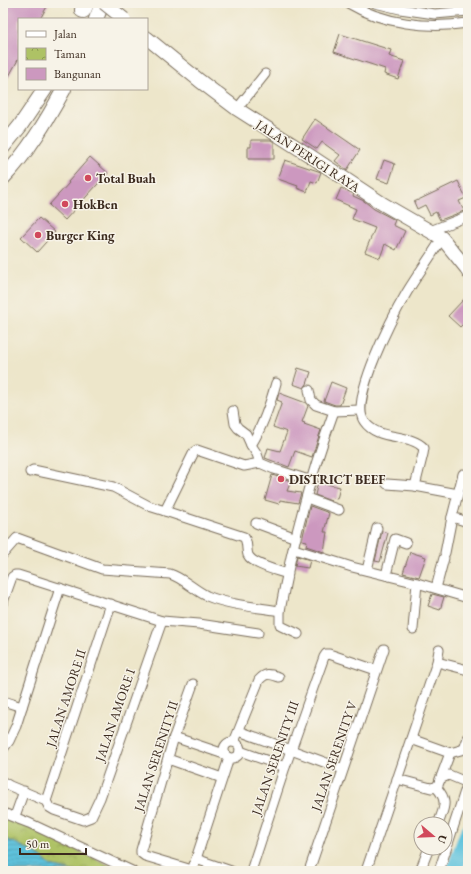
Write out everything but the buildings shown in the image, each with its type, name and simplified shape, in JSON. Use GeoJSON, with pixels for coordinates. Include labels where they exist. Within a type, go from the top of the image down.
{"type":"FeatureCollection","features":[{"type":"Feature","properties":{"kind":"main road"},"geometry":{"type":"LineString","coordinates":[[3,147],[20,126],[44,90]]}},
{"type":"Feature","properties":{"kind":"main road"},"geometry":{"type":"LineString","coordinates":[[3,178],[30,146],[63,90]]}},
{"type":"Feature","properties":{"kind":"street"},"geometry":{"type":"LineString","coordinates":[[348,3],[368,13],[402,22],[434,26],[468,23]]}},
{"type":"Feature","properties":{"kind":"street"},"geometry":{"type":"LineString","coordinates":[[375,3],[400,9],[435,14],[468,11]]}},
{"type":"Feature","properties":{"kind":"street"},"geometry":{"type":"LineString","coordinates":[[93,8],[121,18]]}},
{"type":"Feature","properties":{"kind":"street","name":"JALAN PERIGI RAYA"},"geometry":{"type":"LineString","coordinates":[[148,39],[237,109],[382,204],[442,238],[468,272]]}},
{"type":"Feature","properties":{"kind":"street"},"geometry":{"type":"LineString","coordinates":[[237,109],[264,74]]}},
{"type":"Feature","properties":{"kind":"street"},"geometry":{"type":"LineString","coordinates":[[430,232],[462,217],[468,216]]}},
{"type":"Feature","properties":{"kind":"street"},"geometry":{"type":"LineString","coordinates":[[415,486],[424,448],[420,444],[407,439],[388,436],[371,429],[363,421],[360,410],[363,389],[392,320],[408,290],[442,238]]}},
{"type":"Feature","properties":{"kind":"street"},"geometry":{"type":"LineString","coordinates":[[251,445],[258,434],[269,408],[276,383]]}},
{"type":"Feature","properties":{"kind":"street"},"geometry":{"type":"LineString","coordinates":[[309,390],[311,400],[316,405],[334,411],[360,410]]}},
{"type":"Feature","properties":{"kind":"street"},"geometry":{"type":"LineString","coordinates":[[233,411],[235,424],[246,434],[260,462]]}},
{"type":"Feature","properties":{"kind":"street"},"geometry":{"type":"LineString","coordinates":[[298,634],[281,626],[280,611],[296,538],[322,444],[334,411]]}},
{"type":"Feature","properties":{"kind":"street"},"geometry":{"type":"LineString","coordinates":[[165,511],[194,452],[197,450],[244,466],[260,462],[274,469],[312,481]]}},
{"type":"Feature","properties":{"kind":"street"},"geometry":{"type":"LineString","coordinates":[[30,472],[33,470],[113,487],[149,506],[244,537],[246,539],[248,554],[251,558],[259,564],[288,574]]}},
{"type":"Feature","properties":{"kind":"street"},"geometry":{"type":"LineString","coordinates":[[436,588],[463,474]]}},
{"type":"Feature","properties":{"kind":"street"},"geometry":{"type":"LineString","coordinates":[[387,484],[415,486],[458,494]]}},
{"type":"Feature","properties":{"kind":"street"},"geometry":{"type":"LineString","coordinates":[[307,498],[339,510]]}},
{"type":"Feature","properties":{"kind":"street"},"geometry":{"type":"LineString","coordinates":[[452,517],[468,522]]}},
{"type":"Feature","properties":{"kind":"street"},"geometry":{"type":"LineString","coordinates":[[256,523],[296,538]]}},
{"type":"Feature","properties":{"kind":"street"},"geometry":{"type":"LineString","coordinates":[[367,570],[376,528]]}},
{"type":"Feature","properties":{"kind":"street"},"geometry":{"type":"LineString","coordinates":[[3,554],[17,538],[94,567],[110,570],[170,574],[194,589],[216,599],[280,611]]}},
{"type":"Feature","properties":{"kind":"street"},"geometry":{"type":"LineString","coordinates":[[386,575],[395,539],[406,543]]}},
{"type":"Feature","properties":{"kind":"street"},"geometry":{"type":"LineString","coordinates":[[294,549],[468,598]]}},
{"type":"Feature","properties":{"kind":"street"},"geometry":{"type":"LineString","coordinates":[[3,602],[12,577],[18,575],[162,621],[199,624],[258,633]]}},
{"type":"Feature","properties":{"kind":"street"},"geometry":{"type":"LineString","coordinates":[[413,629],[417,583]]}},
{"type":"Feature","properties":{"kind":"street"},"geometry":{"type":"LineString","coordinates":[[3,750],[6,738],[16,726],[60,588]]}},
{"type":"Feature","properties":{"kind":"street","name":"JALAN AMORE II"},"geometry":{"type":"LineString","coordinates":[[46,801],[111,604]]}},
{"type":"Feature","properties":{"kind":"street","name":"JALAN AMORE I"},"geometry":{"type":"LineString","coordinates":[[46,801],[49,807],[54,810],[83,820],[91,817],[100,798],[162,621]]}},
{"type":"Feature","properties":{"kind":"street","name":"JALAN SERENITY V"},"geometry":{"type":"LineString","coordinates":[[309,871],[384,649]]}},
{"type":"Feature","properties":{"kind":"street"},"geometry":{"type":"LineString","coordinates":[[366,871],[437,662],[439,650]]}},
{"type":"Feature","properties":{"kind":"street","name":"JALAN SERENITY III"},"geometry":{"type":"LineString","coordinates":[[251,871],[291,749],[324,657],[326,654],[376,670]]}},
{"type":"Feature","properties":{"kind":"street"},"geometry":{"type":"LineString","coordinates":[[437,662],[468,670]]}},
{"type":"Feature","properties":{"kind":"street"},"geometry":{"type":"LineString","coordinates":[[234,742],[259,680],[264,674],[279,677]]}},
{"type":"Feature","properties":{"kind":"street","name":"JALAN SERENITY II"},"geometry":{"type":"LineString","coordinates":[[192,871],[145,856],[141,850],[174,737],[193,684]]}},
{"type":"Feature","properties":{"kind":"street"},"geometry":{"type":"LineString","coordinates":[[3,701],[22,707]]}},
{"type":"Feature","properties":{"kind":"street"},"geometry":{"type":"LineString","coordinates":[[239,731],[343,769]]}},
{"type":"Feature","properties":{"kind":"street"},"geometry":{"type":"LineString","coordinates":[[174,737],[227,756],[235,758],[240,751],[239,746],[234,742],[226,745],[224,751],[227,756],[222,778],[192,871]]}},
{"type":"Feature","properties":{"kind":"street"},"geometry":{"type":"LineString","coordinates":[[411,740],[450,753],[466,748],[468,738]]}},
{"type":"Feature","properties":{"kind":"street"},"geometry":{"type":"LineString","coordinates":[[240,751],[285,767]]}},
{"type":"Feature","properties":{"kind":"street"},"geometry":{"type":"LineString","coordinates":[[397,779],[431,788],[436,787],[444,777],[445,765],[450,753]]}},
{"type":"Feature","properties":{"kind":"street"},"geometry":{"type":"LineString","coordinates":[[168,759],[222,778]]}},
{"type":"Feature","properties":{"kind":"street"},"geometry":{"type":"LineString","coordinates":[[440,871],[468,783],[444,777]]}},
{"type":"Feature","properties":{"kind":"street"},"geometry":{"type":"LineString","coordinates":[[3,782],[46,801]]}},
{"type":"Feature","properties":{"kind":"street"},"geometry":{"type":"LineString","coordinates":[[436,787],[444,800],[444,807],[441,816]]}},
{"type":"Feature","properties":{"kind":"street"},"geometry":{"type":"LineString","coordinates":[[15,816],[24,791]]}},
{"type":"Feature","properties":{"kind":"street"},"geometry":{"type":"LineString","coordinates":[[3,812],[15,816],[132,871]]}},
{"type":"Feature","properties":{"kind":"street"},"geometry":{"type":"LineString","coordinates":[[420,871],[426,856]]}},
{"type":"Feature","properties":{"kind":"street"},"geometry":{"type":"LineString","coordinates":[[196,859],[231,871]]}},
{"type":"Feature","properties":{"kind":"green space"},"geometry":{"type":"Polygon","coordinates":[[[3,815],[121,871],[3,871],[3,815]]]}},
{"type":"Feature","properties":{"kind":"water"},"geometry":{"type":"Polygon","coordinates":[[[3,838],[20,845],[41,857],[51,866],[72,871],[3,871],[3,838]]]}},
{"type":"Feature","properties":{"kind":"waterway"},"geometry":{"type":"LineString","coordinates":[[454,871],[468,832]]}},
{"type":"Feature","properties":{"kind":"place","name":"Total Buah"},"geometry":{"type":"Point","coordinates":[88,178]}},
{"type":"Feature","properties":{"kind":"place","name":"HokBen"},"geometry":{"type":"Point","coordinates":[65,204]}},
{"type":"Feature","properties":{"kind":"place","name":"Burger King"},"geometry":{"type":"Point","coordinates":[38,235]}},
{"type":"Feature","properties":{"kind":"place","name":"DISTRICT BEEF"},"geometry":{"type":"Point","coordinates":[281,479]}}]}
